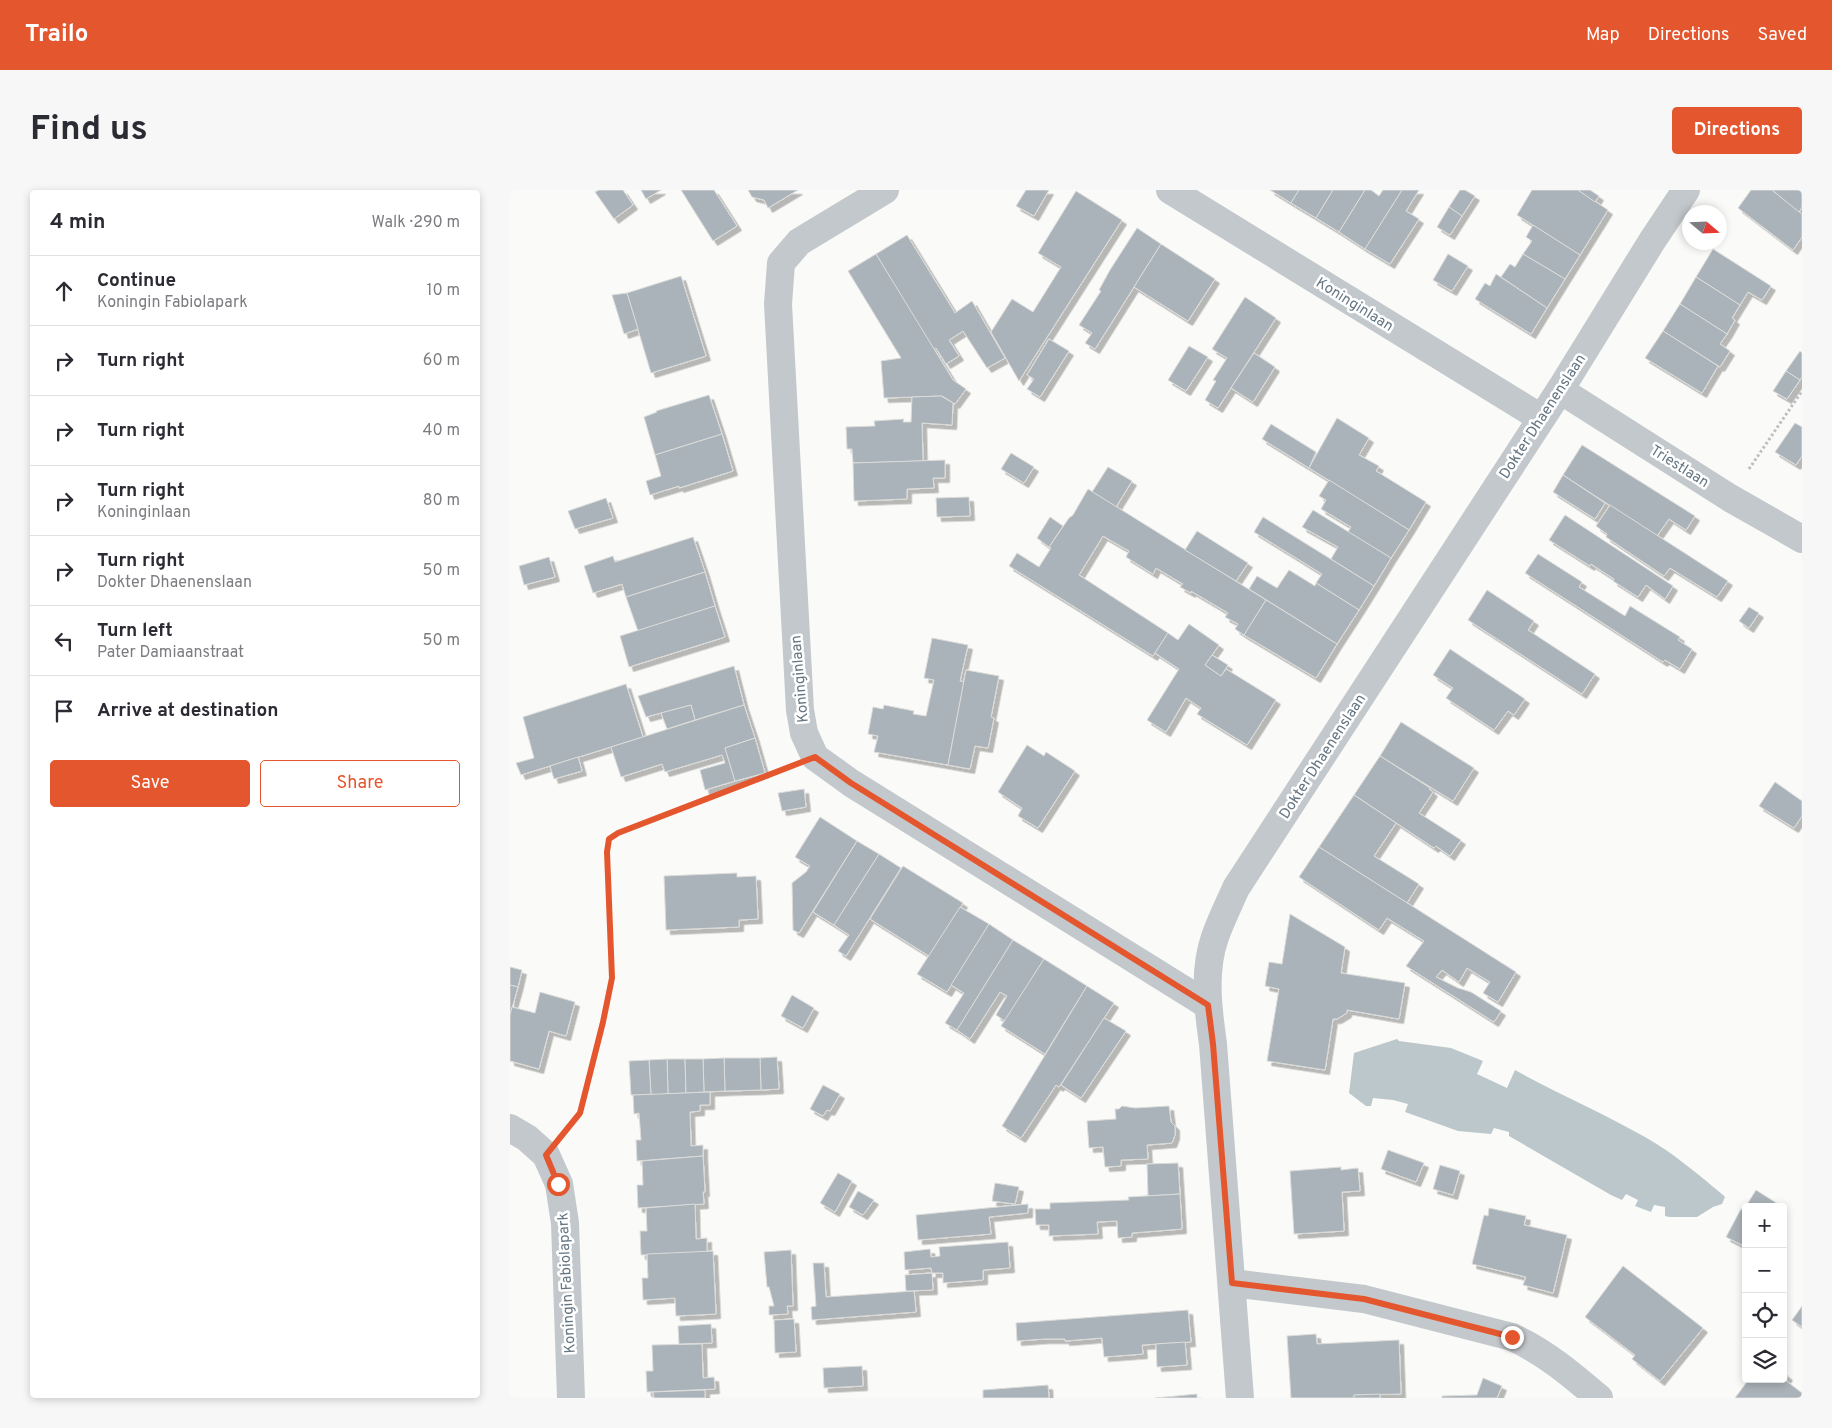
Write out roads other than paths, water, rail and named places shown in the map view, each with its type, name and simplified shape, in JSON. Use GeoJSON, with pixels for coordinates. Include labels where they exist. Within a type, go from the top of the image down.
{"type":"FeatureCollection","features":[{"type":"Feature","properties":{"kind":"street","name":"Koninginlaan"},"geometry":{"type":"LineString","coordinates":[[885,190],[799,242],[781,263],[778,304],[800,710],[804,733],[815,757],[851,783],[1208,1005]]}},
{"type":"Feature","properties":{"kind":"street","name":"Koninginlaan"},"geometry":{"type":"LineString","coordinates":[[1170,190],[1541,418]]}},
{"type":"Feature","properties":{"kind":"street","name":"Dokter Dhaenenslaan"},"geometry":{"type":"LineString","coordinates":[[1240,1398],[1213,1044],[1208,1005],[1209,972],[1215,939],[1236,888],[1560,390],[1652,240],[1686,190]]}},
{"type":"Feature","properties":{"kind":"street","name":"Triestlaan"},"geometry":{"type":"LineString","coordinates":[[1560,390],[1730,498],[1802,540]]}},
{"type":"Feature","properties":{"kind":"street","name":"Koningin Fabiolapark"},"geometry":{"type":"LineString","coordinates":[[510,1128],[527,1138],[546,1155],[558,1184],[565,1223],[571,1398]]}},
{"type":"Feature","properties":{"kind":"street"},"geometry":{"type":"LineString","coordinates":[[1232,1283],[1364,1299],[1512,1337],[1532,1346],[1549,1357],[1600,1398]]}}]}
